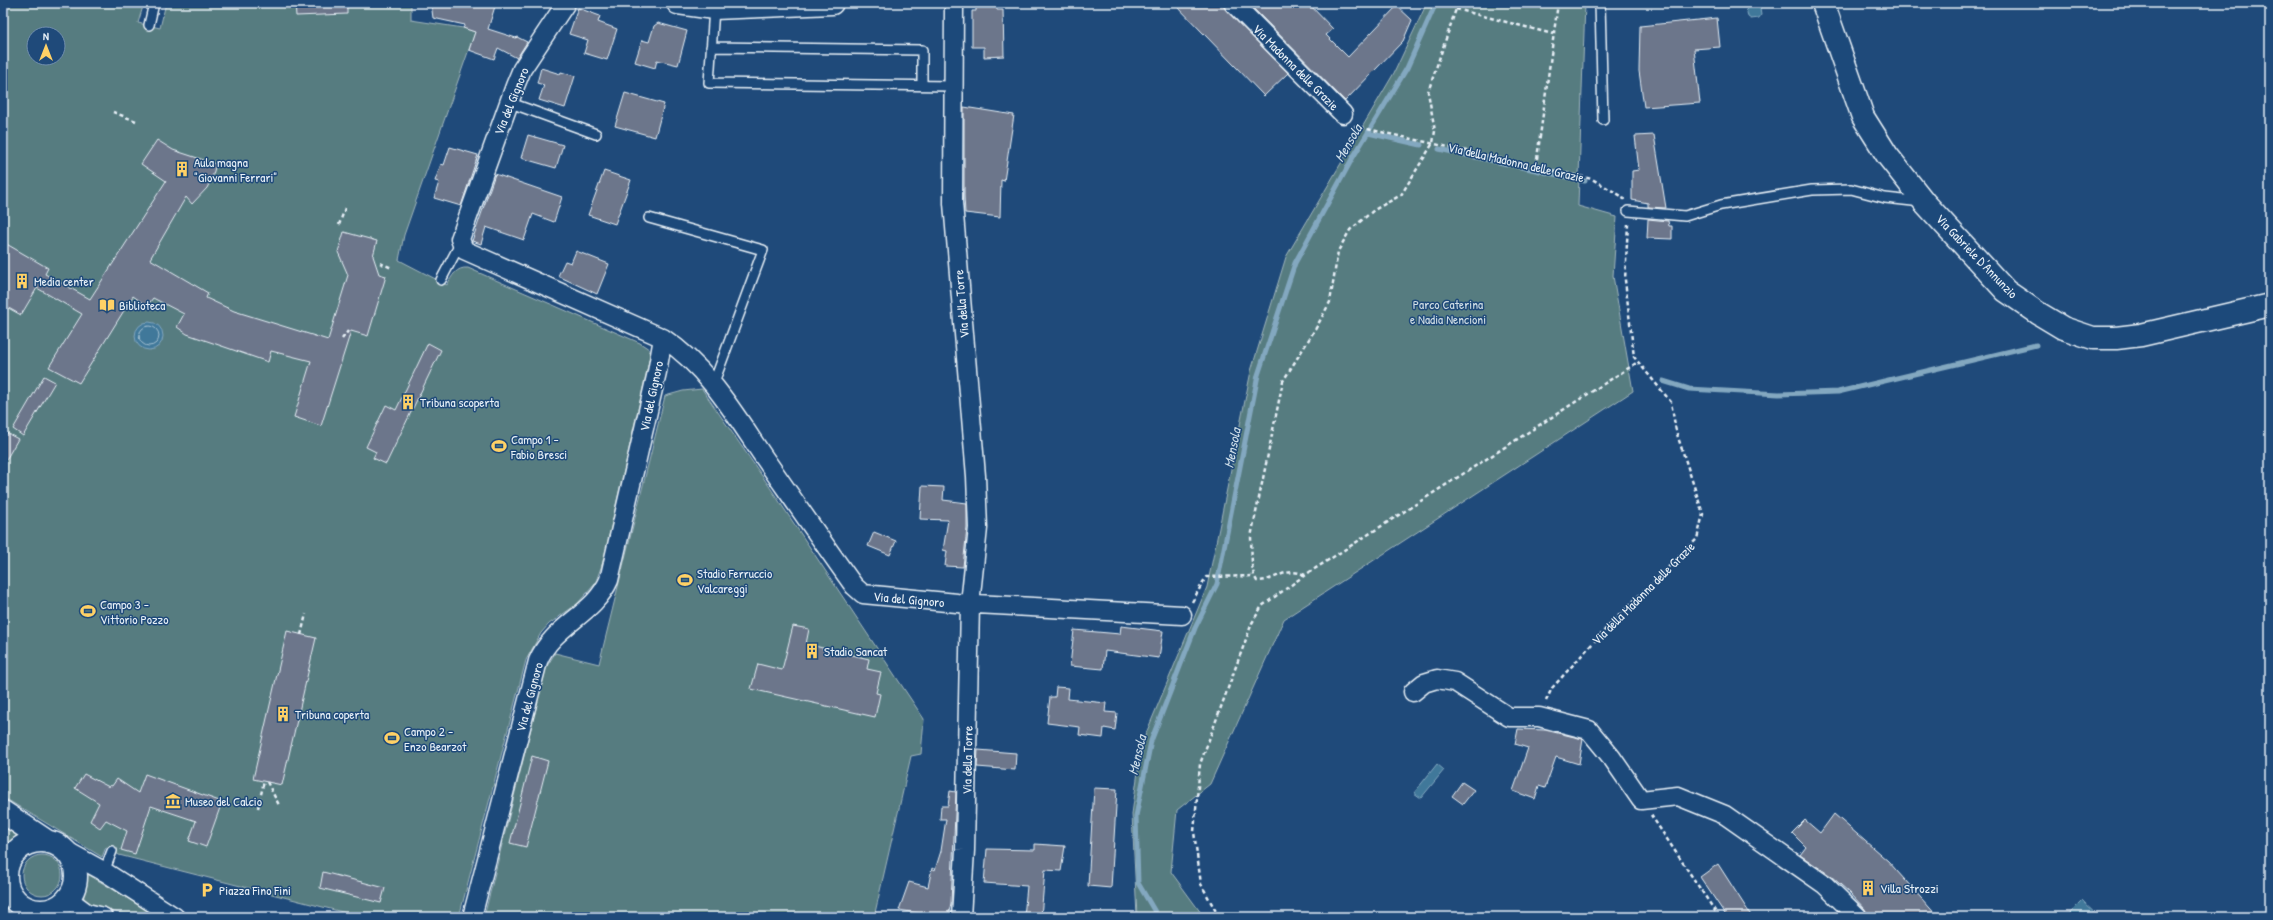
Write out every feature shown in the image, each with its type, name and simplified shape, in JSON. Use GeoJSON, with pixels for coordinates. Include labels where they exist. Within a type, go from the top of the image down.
{"type":"FeatureCollection","features":[{"type":"Feature","properties":{"kind":"street","name":"Via del Gignoro"},"geometry":{"type":"LineString","coordinates":[[566,3],[522,69],[508,102],[460,239],[460,244],[469,253],[663,338],[694,362],[713,385],[858,591],[873,596],[970,604]]}},
{"type":"Feature","properties":{"kind":"street"},"geometry":{"type":"LineString","coordinates":[[678,3],[714,8],[832,3]]}},
{"type":"Feature","properties":{"kind":"street","name":"Via della Torre"},"geometry":{"type":"LineString","coordinates":[[954,3],[952,86],[953,203],[976,476],[978,528],[970,604],[965,850],[961,917]]}},
{"type":"Feature","properties":{"kind":"street","name":"Via Madonna delle Grazie"},"geometry":{"type":"LineString","coordinates":[[1233,3],[1343,114]]}},
{"type":"Feature","properties":{"kind":"street","name":"Via Gabriele D'Annunzio"},"geometry":{"type":"LineString","coordinates":[[1823,3],[1863,117],[1887,155],[1925,203],[2006,291],[2038,313],[2063,328],[2093,338],[2116,338],[2141,335],[2270,305]]}},
{"type":"Feature","properties":{"kind":"street","name":"Via del Gignoro"},"geometry":{"type":"LineString","coordinates":[[472,917],[538,661],[551,638],[589,609],[603,593],[609,580],[657,372],[663,338]]}},
{"type":"Feature","properties":{"kind":"street"},"geometry":{"type":"LineString","coordinates":[[970,604],[1182,615]]}},
{"type":"Feature","properties":{"kind":"street"},"geometry":{"type":"LineString","coordinates":[[1413,692],[1424,683],[1437,679],[1455,682],[1509,718],[1539,718],[1588,730],[1612,758],[1641,800],[1678,796],[1725,815],[1825,885],[1858,917]]}},
{"type":"Feature","properties":{"kind":"street"},"geometry":{"type":"LineString","coordinates":[[3,812],[56,846],[104,872],[175,917]]}},
{"type":"Feature","properties":{"kind":"street"},"geometry":{"type":"LineString","coordinates":[[71,908],[76,879],[74,863],[56,846],[36,842],[19,849],[10,860],[5,872],[10,893],[25,912],[48,911],[61,906],[103,917]]}},
{"type":"Feature","properties":{"kind":"lane"},"geometry":{"type":"LineString","coordinates":[[149,25],[154,3]]}},
{"type":"Feature","properties":{"kind":"lane"},"geometry":{"type":"LineString","coordinates":[[1600,3],[1603,120]]}},
{"type":"Feature","properties":{"kind":"lane"},"geometry":{"type":"LineString","coordinates":[[714,8],[709,82],[952,86]]}},
{"type":"Feature","properties":{"kind":"lane"},"geometry":{"type":"LineString","coordinates":[[711,47],[922,50],[922,85]]}},
{"type":"Feature","properties":{"kind":"lane"},"geometry":{"type":"LineString","coordinates":[[508,102],[596,134]]}},
{"type":"Feature","properties":{"kind":"lane"},"geometry":{"type":"LineString","coordinates":[[1628,211],[1685,216],[1721,205],[1804,191],[1851,188],[1885,198],[1925,203]]}},
{"type":"Feature","properties":{"kind":"lane"},"geometry":{"type":"LineString","coordinates":[[649,218],[763,250],[713,385]]}},
{"type":"Feature","properties":{"kind":"lane"},"geometry":{"type":"LineString","coordinates":[[441,280],[460,244]]}},
{"type":"Feature","properties":{"kind":"lane"},"geometry":{"type":"LineString","coordinates":[[104,872],[112,851]]}},
{"type":"Feature","properties":{"kind":"path"},"geometry":{"type":"LineString","coordinates":[[1304,576],[1286,572],[1266,581],[1258,581],[1254,576],[1251,537],[1282,381],[1330,302],[1335,279],[1338,251],[1350,230],[1374,210],[1401,195],[1433,143],[1434,131],[1428,92],[1458,3]]}},
{"type":"Feature","properties":{"kind":"path"},"geometry":{"type":"LineString","coordinates":[[1536,166],[1558,3]]}},
{"type":"Feature","properties":{"kind":"path"},"geometry":{"type":"LineString","coordinates":[[1456,9],[1553,34]]}},
{"type":"Feature","properties":{"kind":"path"},"geometry":{"type":"LineString","coordinates":[[113,112],[136,121]]}},
{"type":"Feature","properties":{"kind":"path","name":"Via della Madonna delle Grazie"},"geometry":{"type":"LineString","coordinates":[[1356,127],[1592,179],[1623,197],[1628,211],[1625,280],[1634,357],[1672,402],[1676,431],[1703,514],[1697,540],[1612,622],[1552,688],[1539,718]]}},
{"type":"Feature","properties":{"kind":"path"},"geometry":{"type":"LineString","coordinates":[[339,225],[345,208]]}},
{"type":"Feature","properties":{"kind":"path"},"geometry":{"type":"LineString","coordinates":[[380,263],[392,268]]}},
{"type":"Feature","properties":{"kind":"path"},"geometry":{"type":"LineString","coordinates":[[342,339],[348,330]]}},
{"type":"Feature","properties":{"kind":"path"},"geometry":{"type":"LineString","coordinates":[[1218,917],[1201,884],[1194,832],[1200,764],[1252,623],[1262,606],[1304,576],[1638,362]]}},
{"type":"Feature","properties":{"kind":"path"},"geometry":{"type":"LineString","coordinates":[[1182,615],[1195,599],[1206,577],[1254,576]]}},
{"type":"Feature","properties":{"kind":"path"},"geometry":{"type":"LineString","coordinates":[[301,634],[306,614]]}},
{"type":"Feature","properties":{"kind":"path"},"geometry":{"type":"LineString","coordinates":[[258,808],[266,782],[279,805]]}},
{"type":"Feature","properties":{"kind":"path"},"geometry":{"type":"LineString","coordinates":[[1641,800],[1719,917]]}},
{"type":"Feature","properties":{"kind":"path"},"geometry":{"type":"LineString","coordinates":[[3,910],[5,917]]}},
{"type":"Feature","properties":{"kind":"green space"},"geometry":{"type":"Polygon","coordinates":[[[3,3],[144,3],[138,23],[160,28],[166,3],[411,3],[411,20],[463,28],[475,32],[404,235],[399,260],[447,285],[457,271],[468,268],[640,343],[649,349],[650,357],[603,562],[595,584],[577,604],[549,624],[541,633],[526,660],[459,917],[362,917],[119,855],[106,847],[102,857],[3,797],[3,3]]]}},
{"type":"Feature","properties":{"kind":"green space","name":"Parco Caterina e Nadia Nencioni"},"geometry":{"type":"Polygon","coordinates":[[[1427,3],[1585,3],[1578,206],[1617,217],[1613,276],[1633,391],[1284,619],[1210,784],[1177,810],[1171,872],[1204,917],[1137,917],[1132,814],[1142,743],[1207,587],[1251,371],[1286,257],[1394,73],[1427,3]]]}},
{"type":"Feature","properties":{"kind":"green space"},"geometry":{"type":"Polygon","coordinates":[[[702,389],[769,486],[924,719],[921,754],[911,756],[874,917],[484,917],[546,668],[555,653],[599,664],[665,396],[683,391],[702,389]]]}},
{"type":"Feature","properties":{"kind":"green space"},"geometry":{"type":"Polygon","coordinates":[[[3,826],[21,838],[14,842],[3,855],[3,826]]]}},
{"type":"Feature","properties":{"kind":"green space"},"geometry":{"type":"Polygon","coordinates":[[[42,855],[56,861],[62,875],[56,889],[42,895],[28,889],[22,875],[28,861],[42,855]]]}},
{"type":"Feature","properties":{"kind":"green space"},"geometry":{"type":"Polygon","coordinates":[[[84,872],[159,917],[137,917],[84,905],[84,872]]]}},
{"type":"Feature","properties":{"kind":"water"},"geometry":{"type":"Polygon","coordinates":[[[1745,3],[1759,3],[1761,15],[1759,18],[1751,19],[1748,17],[1745,3]]]}},
{"type":"Feature","properties":{"kind":"water"},"geometry":{"type":"Polygon","coordinates":[[[149,322],[159,326],[163,336],[159,346],[149,350],[139,346],[135,336],[139,326],[149,322]]]}},
{"type":"Feature","properties":{"kind":"water"},"geometry":{"type":"Polygon","coordinates":[[[1437,764],[1444,770],[1421,798],[1414,793],[1437,764]]]}},
{"type":"Feature","properties":{"kind":"water"},"geometry":{"type":"Polygon","coordinates":[[[2082,901],[2099,917],[2073,917],[2069,914],[2082,901]]]}},
{"type":"Feature","properties":{"kind":"building"},"geometry":{"type":"Polygon","coordinates":[[[295,3],[347,3],[347,14],[296,16],[295,3]]]}},
{"type":"Feature","properties":{"kind":"building"},"geometry":{"type":"Polygon","coordinates":[[[431,3],[496,3],[488,29],[516,38],[517,37],[527,42],[517,58],[498,48],[494,59],[469,50],[475,32],[463,28],[465,25],[433,18],[431,3]]]}},
{"type":"Feature","properties":{"kind":"building"},"geometry":{"type":"Polygon","coordinates":[[[976,3],[996,3],[997,10],[1003,10],[1004,56],[984,57],[984,47],[972,47],[972,11],[976,11],[976,3]]]}},
{"type":"Feature","properties":{"kind":"building"},"geometry":{"type":"Polygon","coordinates":[[[1174,3],[1223,3],[1226,10],[1288,73],[1264,96],[1174,3]]]}},
{"type":"Feature","properties":{"kind":"building"},"geometry":{"type":"Polygon","coordinates":[[[1248,3],[1308,3],[1333,29],[1326,35],[1348,57],[1397,6],[1412,20],[1403,41],[1345,101],[1248,3]]]}},
{"type":"Feature","properties":{"kind":"building"},"geometry":{"type":"Polygon","coordinates":[[[578,8],[600,16],[598,22],[617,29],[607,60],[584,53],[588,40],[569,34],[578,8]]]}},
{"type":"Feature","properties":{"kind":"building"},"geometry":{"type":"Polygon","coordinates":[[[1717,18],[1720,47],[1694,49],[1700,103],[1644,107],[1639,71],[1640,26],[1717,18]]]}},
{"type":"Feature","properties":{"kind":"building"},"geometry":{"type":"Polygon","coordinates":[[[658,23],[687,31],[678,65],[657,60],[655,68],[635,62],[642,40],[649,42],[654,26],[658,23]]]}},
{"type":"Feature","properties":{"kind":"building"},"geometry":{"type":"Polygon","coordinates":[[[541,68],[560,74],[561,72],[575,76],[565,108],[539,100],[544,85],[537,83],[541,68]]]}},
{"type":"Feature","properties":{"kind":"building"},"geometry":{"type":"Polygon","coordinates":[[[625,93],[664,104],[655,137],[615,126],[625,93]]]}},
{"type":"Feature","properties":{"kind":"building"},"geometry":{"type":"Polygon","coordinates":[[[964,107],[1014,115],[1004,181],[1001,180],[1000,217],[965,213],[964,107]]]}},
{"type":"Feature","properties":{"kind":"building"},"geometry":{"type":"Polygon","coordinates":[[[528,135],[563,145],[556,168],[521,158],[528,135]]]}},
{"type":"Feature","properties":{"kind":"building"},"geometry":{"type":"Polygon","coordinates":[[[1654,135],[1666,208],[1648,207],[1648,203],[1632,200],[1632,171],[1639,170],[1635,136],[1654,135]]]}},
{"type":"Feature","properties":{"kind":"building"},"geometry":{"type":"Polygon","coordinates":[[[157,140],[173,150],[216,164],[207,188],[192,204],[186,197],[150,259],[208,293],[206,298],[234,311],[328,340],[348,275],[338,252],[344,232],[377,241],[373,256],[379,274],[386,276],[368,336],[351,331],[321,426],[294,417],[311,361],[271,351],[268,362],[187,334],[177,327],[184,314],[153,298],[147,306],[133,296],[79,383],[49,367],[82,314],[37,288],[21,315],[3,305],[3,242],[48,268],[45,274],[90,299],[166,181],[141,164],[157,140]]]}},
{"type":"Feature","properties":{"kind":"building"},"geometry":{"type":"Polygon","coordinates":[[[450,147],[478,155],[461,206],[434,198],[439,182],[435,181],[441,164],[444,165],[450,147]]]}},
{"type":"Feature","properties":{"kind":"building"},"geometry":{"type":"Polygon","coordinates":[[[604,171],[631,180],[615,224],[588,215],[604,171]]]}},
{"type":"Feature","properties":{"kind":"building"},"geometry":{"type":"Polygon","coordinates":[[[495,174],[562,197],[554,222],[533,214],[524,240],[486,227],[481,244],[472,241],[495,174]]]}},
{"type":"Feature","properties":{"kind":"building"},"geometry":{"type":"Polygon","coordinates":[[[1648,219],[1668,221],[1669,226],[1672,226],[1672,239],[1647,238],[1648,219]]]}},
{"type":"Feature","properties":{"kind":"building"},"geometry":{"type":"Polygon","coordinates":[[[576,251],[609,264],[597,294],[558,276],[565,261],[571,263],[576,251]]]}},
{"type":"Feature","properties":{"kind":"building","name":"Tribuna scoperta"},"geometry":{"type":"Polygon","coordinates":[[[428,343],[441,350],[386,464],[373,458],[376,452],[366,447],[386,405],[396,410],[428,343]]]}},
{"type":"Feature","properties":{"kind":"building"},"geometry":{"type":"Polygon","coordinates":[[[44,376],[55,382],[23,436],[13,429],[44,376]]]}},
{"type":"Feature","properties":{"kind":"building"},"geometry":{"type":"Polygon","coordinates":[[[3,431],[18,439],[3,465],[3,431]]]}},
{"type":"Feature","properties":{"kind":"building"},"geometry":{"type":"Polygon","coordinates":[[[922,486],[944,487],[943,500],[967,503],[967,528],[963,567],[945,566],[947,551],[943,550],[948,520],[920,519],[922,486]]]}},
{"type":"Feature","properties":{"kind":"building"},"geometry":{"type":"Polygon","coordinates":[[[874,532],[896,541],[890,555],[868,546],[874,532]]]}},
{"type":"Feature","properties":{"kind":"building"},"geometry":{"type":"Polygon","coordinates":[[[793,626],[809,629],[806,644],[869,659],[867,669],[881,672],[876,693],[880,694],[875,717],[751,689],[758,664],[782,670],[793,626]]]}},
{"type":"Feature","properties":{"kind":"building"},"geometry":{"type":"Polygon","coordinates":[[[1121,626],[1163,631],[1159,658],[1105,651],[1103,669],[1070,666],[1074,630],[1120,634],[1121,626]]]}},
{"type":"Feature","properties":{"kind":"building","name":"Tribuna coperta"},"geometry":{"type":"Polygon","coordinates":[[[287,631],[316,638],[282,785],[253,779],[287,631]]]}},
{"type":"Feature","properties":{"kind":"building"},"geometry":{"type":"Polygon","coordinates":[[[1056,687],[1069,688],[1068,699],[1106,703],[1105,712],[1117,713],[1115,730],[1104,728],[1103,738],[1079,735],[1080,727],[1047,723],[1050,697],[1055,697],[1056,687]]]}},
{"type":"Feature","properties":{"kind":"building"},"geometry":{"type":"Polygon","coordinates":[[[1518,729],[1545,730],[1583,739],[1579,764],[1556,757],[1545,788],[1539,786],[1535,799],[1513,791],[1528,748],[1515,744],[1518,729]]]}},
{"type":"Feature","properties":{"kind":"building"},"geometry":{"type":"Polygon","coordinates":[[[978,750],[1016,753],[1015,770],[977,767],[978,750]]]}},
{"type":"Feature","properties":{"kind":"building"},"geometry":{"type":"Polygon","coordinates":[[[532,756],[548,761],[526,847],[510,843],[532,756]]]}},
{"type":"Feature","properties":{"kind":"building"},"geometry":{"type":"Polygon","coordinates":[[[84,774],[109,787],[110,785],[112,786],[117,779],[138,793],[145,774],[222,802],[206,847],[189,841],[196,821],[151,806],[135,854],[121,850],[127,831],[106,820],[100,828],[90,821],[99,803],[75,788],[84,774]]]}},
{"type":"Feature","properties":{"kind":"building"},"geometry":{"type":"Polygon","coordinates":[[[1462,782],[1474,790],[1463,804],[1452,796],[1462,782]]]}},
{"type":"Feature","properties":{"kind":"building"},"geometry":{"type":"Polygon","coordinates":[[[1094,788],[1117,789],[1111,888],[1088,886],[1094,788]]]}},
{"type":"Feature","properties":{"kind":"building"},"geometry":{"type":"Polygon","coordinates":[[[950,791],[956,792],[951,903],[948,917],[926,917],[917,913],[899,910],[909,882],[928,887],[932,868],[935,870],[941,851],[946,819],[940,819],[941,806],[948,806],[950,791]]]}},
{"type":"Feature","properties":{"kind":"building"},"geometry":{"type":"Polygon","coordinates":[[[1834,814],[1888,861],[1938,917],[1868,917],[1865,909],[1850,893],[1831,876],[1800,855],[1806,847],[1792,833],[1805,820],[1820,833],[1834,814]]]}},
{"type":"Feature","properties":{"kind":"building"},"geometry":{"type":"Polygon","coordinates":[[[1035,844],[1065,846],[1061,871],[1045,870],[1041,917],[1024,917],[1027,886],[984,883],[987,849],[1035,850],[1035,844]]]}},
{"type":"Feature","properties":{"kind":"building"},"geometry":{"type":"Polygon","coordinates":[[[1718,864],[1752,917],[1727,917],[1700,877],[1718,864]]]}},
{"type":"Feature","properties":{"kind":"building"},"geometry":{"type":"Polygon","coordinates":[[[323,872],[385,888],[381,903],[320,888],[323,872]]]}},
{"type":"Feature","properties":{"kind":"waterway","name":"Mensola"},"geometry":{"type":"LineString","coordinates":[[1158,917],[1138,883],[1136,816],[1151,741],[1195,628],[1217,584],[1258,375],[1295,263],[1352,159],[1407,68],[1436,3]]}},
{"type":"Feature","properties":{"kind":"waterway"},"geometry":{"type":"LineString","coordinates":[[1368,133],[1421,145]]}},
{"type":"Feature","properties":{"kind":"waterway"},"geometry":{"type":"LineString","coordinates":[[1439,149],[1585,181]]}},
{"type":"Feature","properties":{"kind":"waterway"},"geometry":{"type":"LineString","coordinates":[[1663,381],[1689,389],[1779,394],[1838,392],[2036,345]]}},
{"type":"Feature","properties":{"kind":"place","name":"Aula magna \"Giovanni Ferrari\""},"geometry":{"type":"Point","coordinates":[182,169]}},
{"type":"Feature","properties":{"kind":"place","name":"Media center"},"geometry":{"type":"Point","coordinates":[22,281]}},
{"type":"Feature","properties":{"kind":"place","name":"Biblioteca"},"geometry":{"type":"Point","coordinates":[107,305]}},
{"type":"Feature","properties":{"kind":"place","name":"Tribuna scoperta"},"geometry":{"type":"Point","coordinates":[408,402]}},
{"type":"Feature","properties":{"kind":"place","name":"Campo 1 - Fabio Bresci"},"geometry":{"type":"Point","coordinates":[499,446]}},
{"type":"Feature","properties":{"kind":"place","name":"Stadio Ferruccio Valcareggi"},"geometry":{"type":"Point","coordinates":[685,580]}},
{"type":"Feature","properties":{"kind":"place","name":"Campo 3 - Vittorio Pozzo"},"geometry":{"type":"Point","coordinates":[88,611]}},
{"type":"Feature","properties":{"kind":"place","name":"Stadio Sancat"},"geometry":{"type":"Point","coordinates":[812,651]}},
{"type":"Feature","properties":{"kind":"place","name":"Tribuna coperta"},"geometry":{"type":"Point","coordinates":[283,714]}},
{"type":"Feature","properties":{"kind":"place","name":"Campo 2 - Enzo Bearzot"},"geometry":{"type":"Point","coordinates":[392,738]}},
{"type":"Feature","properties":{"kind":"place","name":"Museo del Calcio"},"geometry":{"type":"Point","coordinates":[173,801]}},
{"type":"Feature","properties":{"kind":"place","name":"Villa Strozzi"},"geometry":{"type":"Point","coordinates":[1868,888]}},
{"type":"Feature","properties":{"kind":"place","name":"Piazza Fino Fini"},"geometry":{"type":"Point","coordinates":[207,890]}}]}
